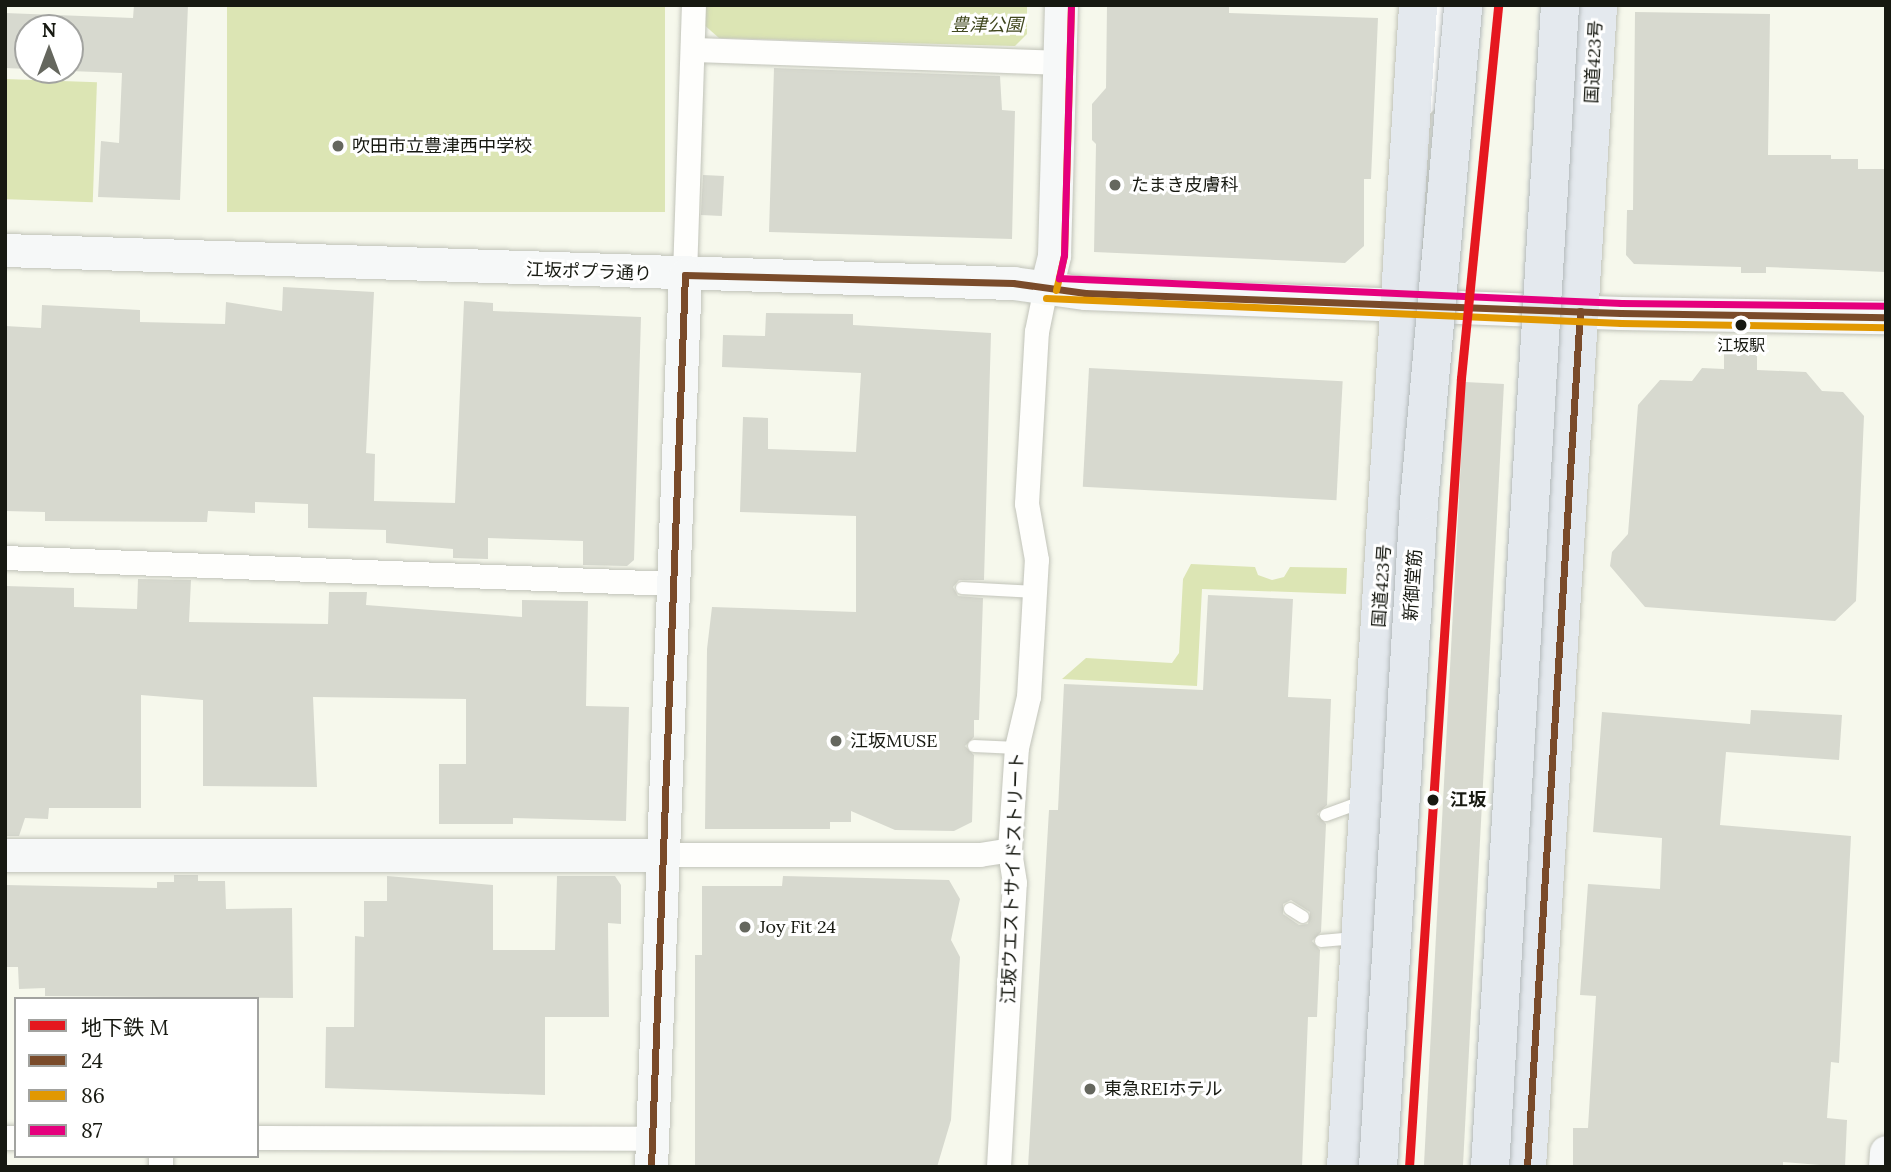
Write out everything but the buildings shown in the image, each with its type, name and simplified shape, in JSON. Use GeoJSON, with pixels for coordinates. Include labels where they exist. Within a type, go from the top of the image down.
{"type":"FeatureCollection","features":[{"type":"Feature","properties":{"kind":"highway","name":"国道423号"},"geometry":{"type":"LineString","coordinates":[[1346,1167],[1347,937],[1367,800],[1401,303],[1418,5]]}},
{"type":"Feature","properties":{"kind":"highway","name":"新御堂筋"},"geometry":{"type":"LineString","coordinates":[[1378,1167],[1419,502],[1463,5]]}},
{"type":"Feature","properties":{"kind":"highway"},"geometry":{"type":"LineString","coordinates":[[1490,1167],[1560,5]]}},
{"type":"Feature","properties":{"kind":"highway","name":"国道423号"},"geometry":{"type":"LineString","coordinates":[[1527,1167],[1598,5]]}},
{"type":"Feature","properties":{"kind":"street"},"geometry":{"type":"LineString","coordinates":[[259,1138],[652,1153],[694,5]]}},
{"type":"Feature","properties":{"kind":"street","name":"江坂ウエストサイドストリート"},"geometry":{"type":"LineString","coordinates":[[999,1167],[1015,883],[1010,850],[1017,748],[1028,697],[1037,560],[1027,503],[1037,332],[1054,255],[1061,5]]}},
{"type":"Feature","properties":{"kind":"street"},"geometry":{"type":"LineString","coordinates":[[1409,139],[1430,88],[1443,5]]}},
{"type":"Feature","properties":{"kind":"street"},"geometry":{"type":"LineString","coordinates":[[693,50],[1059,63]]}},
{"type":"Feature","properties":{"kind":"street","name":"江坂ポプラ通り"},"geometry":{"type":"LineString","coordinates":[[5,250],[685,275],[1013,283],[1046,288],[1580,311],[1886,317]]}},
{"type":"Feature","properties":{"kind":"street"},"geometry":{"type":"LineString","coordinates":[[5,558],[674,584]]}},
{"type":"Feature","properties":{"kind":"street"},"geometry":{"type":"LineString","coordinates":[[5,855],[980,855],[1010,850]]}},
{"type":"Feature","properties":{"kind":"street"},"geometry":{"type":"LineString","coordinates":[[1885,1167],[1886,1152]]}},
{"type":"Feature","properties":{"kind":"lane"},"geometry":{"type":"LineString","coordinates":[[962,588],[1035,592]]}},
{"type":"Feature","properties":{"kind":"lane"},"geometry":{"type":"LineString","coordinates":[[974,746],[1017,748]]}},
{"type":"Feature","properties":{"kind":"lane"},"geometry":{"type":"LineString","coordinates":[[1326,815],[1367,800]]}},
{"type":"Feature","properties":{"kind":"lane"},"geometry":{"type":"LineString","coordinates":[[1290,909],[1303,917]]}},
{"type":"Feature","properties":{"kind":"lane"},"geometry":{"type":"LineString","coordinates":[[1321,935],[1347,937]]}},
{"type":"Feature","properties":{"kind":"green space","name":"吹田市立豊津西中学校"},"geometry":{"type":"Polygon","coordinates":[[[227,5],[665,5],[665,212],[227,212],[227,5]]]}},
{"type":"Feature","properties":{"kind":"green space","name":"豊津公園"},"geometry":{"type":"Polygon","coordinates":[[[703,5],[1027,5],[1027,34],[1015,46],[719,38],[702,23],[703,5]]]}},
{"type":"Feature","properties":{"kind":"green space"},"geometry":{"type":"Polygon","coordinates":[[[5,79],[14,79],[14,84],[97,82],[93,202],[5,199],[5,79]]]}},
{"type":"Feature","properties":{"kind":"green space"},"geometry":{"type":"Polygon","coordinates":[[[1191,564],[1255,567],[1258,575],[1272,580],[1284,577],[1290,567],[1347,568],[1346,594],[1202,589],[1197,686],[1062,679],[1086,658],[1172,663],[1179,653],[1183,579],[1191,564]]]}},
{"type":"Feature","properties":{"kind":"metro line","name":"M"},"geometry":{"type":"LineString","coordinates":[[1409,1167],[1461,378],[1498,5]]}},
{"type":"Feature","properties":{"kind":"transit line","name":"86"},"geometry":{"type":"LineString","coordinates":[[1056,290],[1064,255],[1071,5]]}},
{"type":"Feature","properties":{"kind":"transit line","name":"87"},"geometry":{"type":"LineString","coordinates":[[1071,5],[1064,255],[1059,278],[1621,303],[1886,306]]}},
{"type":"Feature","properties":{"kind":"transit line","name":"24"},"geometry":{"type":"LineString","coordinates":[[651,1167],[685,275],[1013,283],[1085,293],[1621,313],[1886,317]]}},
{"type":"Feature","properties":{"kind":"transit line","name":"86"},"geometry":{"type":"LineString","coordinates":[[1046,298],[1621,323],[1886,327]]}},
{"type":"Feature","properties":{"kind":"transit line","name":"24"},"geometry":{"type":"LineString","coordinates":[[1527,1167],[1580,311]]}},
{"type":"Feature","properties":{"kind":"place","name":"吹田市立豊津西中学校"},"geometry":{"type":"Point","coordinates":[338,146]}},
{"type":"Feature","properties":{"kind":"place","name":"たまき皮膚科"},"geometry":{"type":"Point","coordinates":[1115,185]}},
{"type":"Feature","properties":{"kind":"place","name":"江坂駅"},"geometry":{"type":"Point","coordinates":[1741,325]}},
{"type":"Feature","properties":{"kind":"place","name":"江坂MUSE"},"geometry":{"type":"Point","coordinates":[836,741]}},
{"type":"Feature","properties":{"kind":"place","name":"江坂"},"geometry":{"type":"Point","coordinates":[1433,800]}},
{"type":"Feature","properties":{"kind":"place","name":"Joy Fit 24"},"geometry":{"type":"Point","coordinates":[745,927]}},
{"type":"Feature","properties":{"kind":"place","name":"東急REIホテル"},"geometry":{"type":"Point","coordinates":[1090,1089]}}]}
